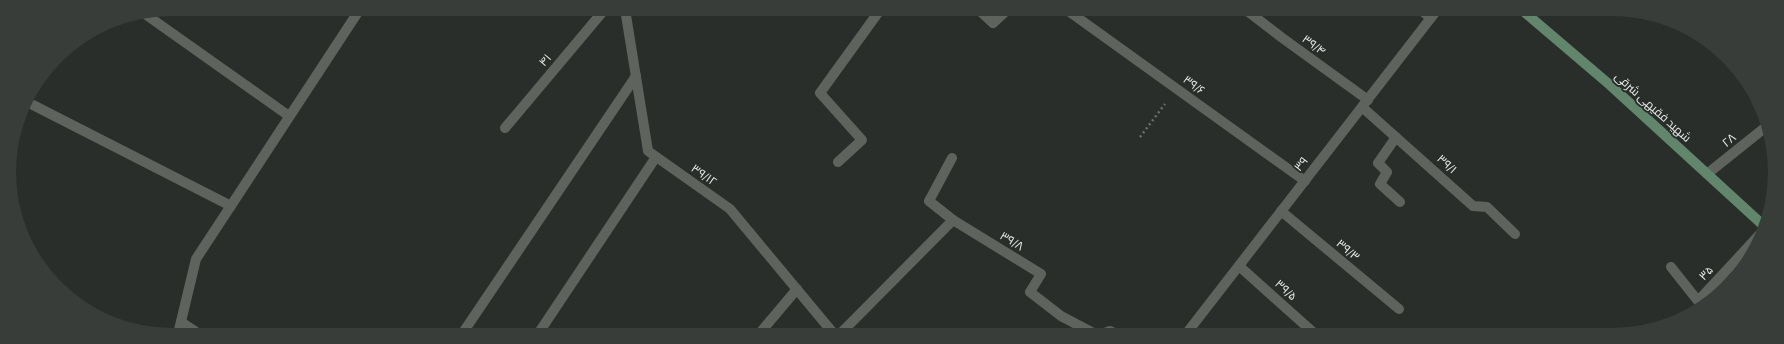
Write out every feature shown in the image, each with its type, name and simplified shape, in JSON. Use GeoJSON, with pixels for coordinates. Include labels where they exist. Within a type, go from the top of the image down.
{"type":"FeatureCollection","features":[{"type":"Feature","properties":{"kind":"street"},"geometry":{"type":"LineString","coordinates":[[180,328],[196,259],[352,16]]}},
{"type":"Feature","properties":{"kind":"street","name":"۴۱"},"geometry":{"type":"LineString","coordinates":[[505,128],[599,16]]}},
{"type":"Feature","properties":{"kind":"street","name":"۳۹/۱۲"},"geometry":{"type":"LineString","coordinates":[[626,16],[648,151],[730,209],[829,328]]}},
{"type":"Feature","properties":{"kind":"street"},"geometry":{"type":"LineString","coordinates":[[838,162],[862,140],[820,93],[876,16]]}},
{"type":"Feature","properties":{"kind":"street"},"geometry":{"type":"LineString","coordinates":[[985,16],[993,23],[1001,16]]}},
{"type":"Feature","properties":{"kind":"street","name":"۳۹/۶"},"geometry":{"type":"LineString","coordinates":[[1075,16],[1305,180]]}},
{"type":"Feature","properties":{"kind":"street","name":"۳۹/۴"},"geometry":{"type":"LineString","coordinates":[[1254,16],[1365,103]]}},
{"type":"Feature","properties":{"kind":"street","name":"۳۹"},"geometry":{"type":"LineString","coordinates":[[1192,328],[1432,16]]}},
{"type":"Feature","properties":{"kind":"street","name":"شهید فقیهی شرقی"},"geometry":{"type":"LineString","coordinates":[[1529,16],[1610,86],[1760,222]]}},
{"type":"Feature","properties":{"kind":"street"},"geometry":{"type":"LineString","coordinates":[[150,17],[289,116]]}},
{"type":"Feature","properties":{"kind":"street"},"geometry":{"type":"LineString","coordinates":[[466,328],[636,76]]}},
{"type":"Feature","properties":{"kind":"street","name":"۳۹/۱"},"geometry":{"type":"LineString","coordinates":[[1365,103],[1396,137],[1473,206],[1487,207],[1515,234]]}},
{"type":"Feature","properties":{"kind":"street"},"geometry":{"type":"LineString","coordinates":[[33,105],[231,206]]}},
{"type":"Feature","properties":{"kind":"street","name":"۲۸"},"geometry":{"type":"LineString","coordinates":[[1707,174],[1762,130]]}},
{"type":"Feature","properties":{"kind":"street"},"geometry":{"type":"LineString","coordinates":[[1396,137],[1378,163],[1387,172],[1380,184],[1400,202]]}},
{"type":"Feature","properties":{"kind":"street"},"geometry":{"type":"LineString","coordinates":[[542,328],[656,156]]}},
{"type":"Feature","properties":{"kind":"street","name":"۳۹/۸"},"geometry":{"type":"LineString","coordinates":[[952,158],[929,201],[953,220],[1041,274],[1030,292],[1061,316],[1084,328]]}},
{"type":"Feature","properties":{"kind":"street","name":"۳۹/۳"},"geometry":{"type":"LineString","coordinates":[[1281,211],[1399,309]]}},
{"type":"Feature","properties":{"kind":"street"},"geometry":{"type":"LineString","coordinates":[[846,328],[953,220]]}},
{"type":"Feature","properties":{"kind":"street","name":"۳۵"},"geometry":{"type":"LineString","coordinates":[[1671,267],[1698,301],[1750,245]]}},
{"type":"Feature","properties":{"kind":"street","name":"۳۹/۵"},"geometry":{"type":"LineString","coordinates":[[1239,266],[1308,328]]}},
{"type":"Feature","properties":{"kind":"street"},"geometry":{"type":"LineString","coordinates":[[764,328],[797,289]]}},
{"type":"Feature","properties":{"kind":"street"},"geometry":{"type":"LineString","coordinates":[[181,322],[190,328]]}},
{"type":"Feature","properties":{"kind":"path"},"geometry":{"type":"LineString","coordinates":[[1140,137],[1176,88]]}}]}
